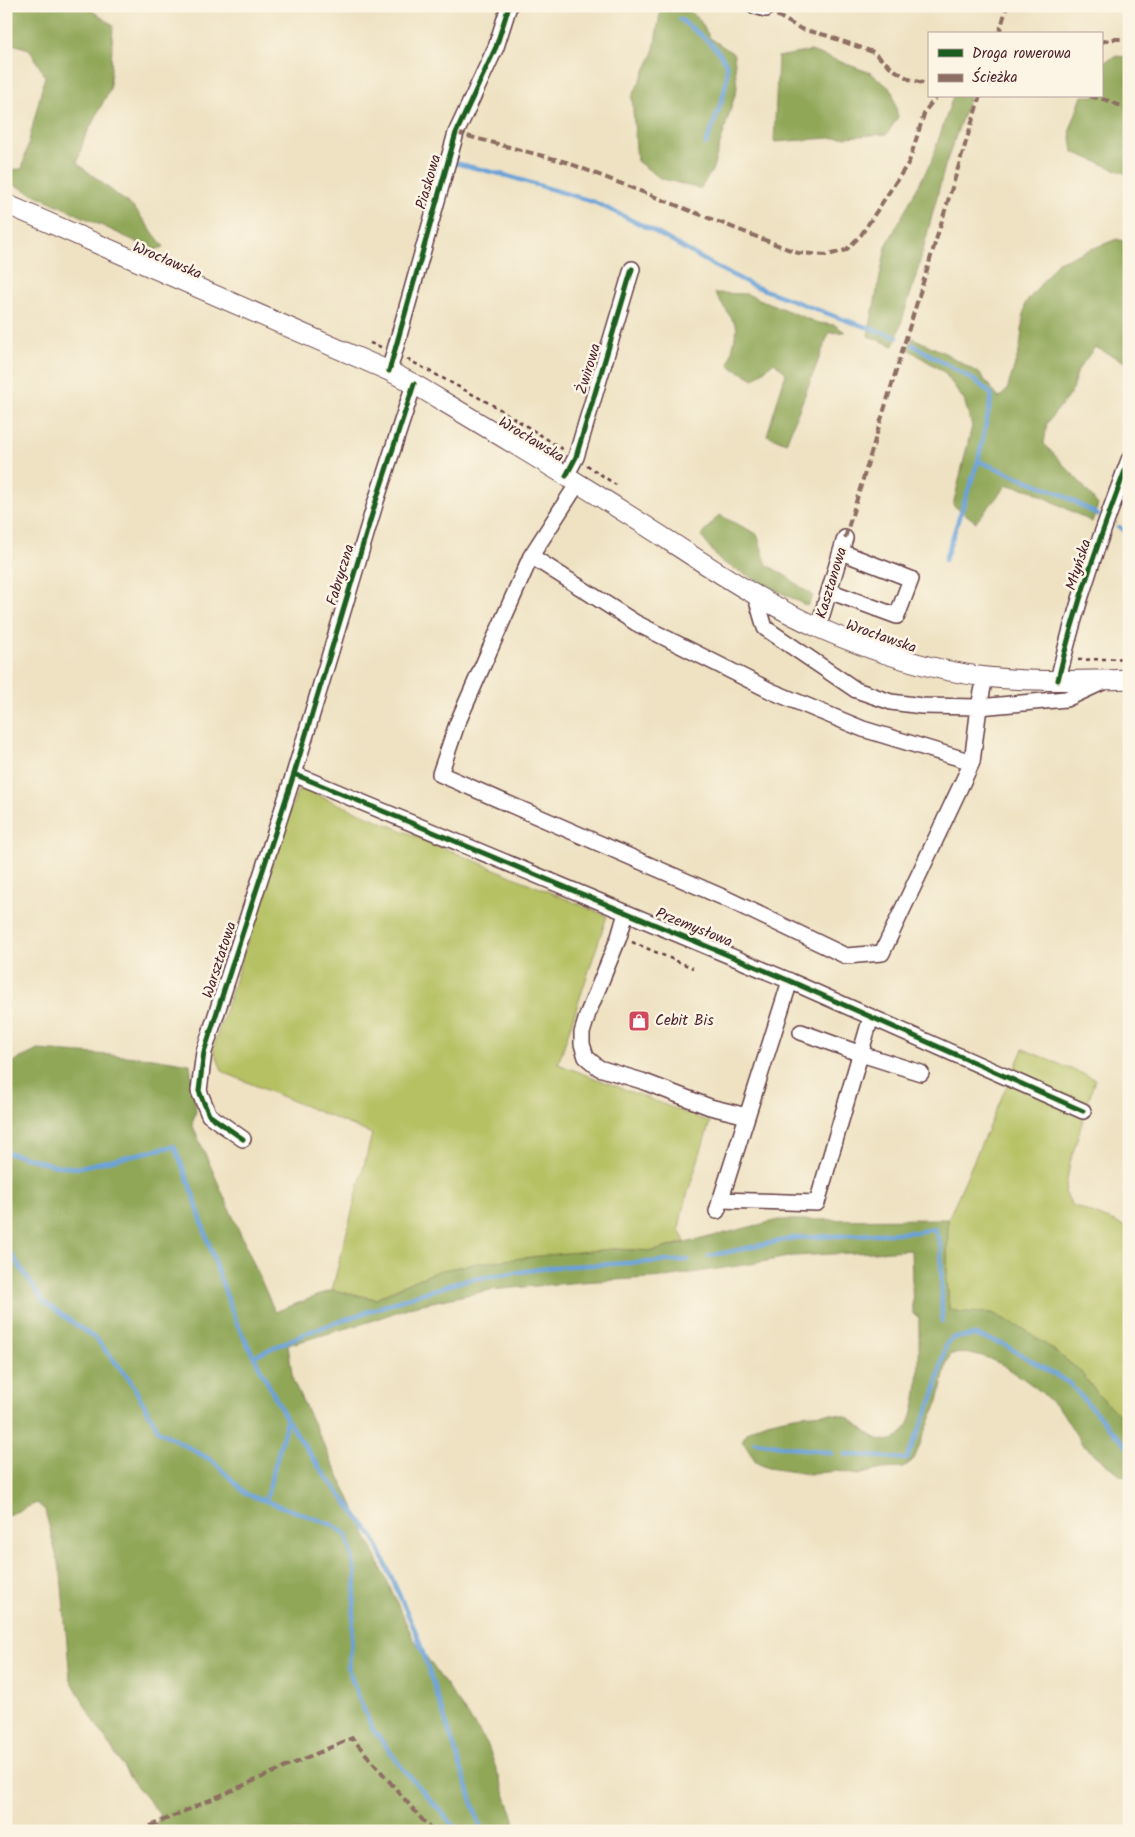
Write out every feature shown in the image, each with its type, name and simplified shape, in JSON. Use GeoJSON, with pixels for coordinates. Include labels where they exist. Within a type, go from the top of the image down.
{"type":"FeatureCollection","features":[{"type":"Feature","properties":{"kind":"main road","name":"Wrocławska"},"geometry":{"type":"LineString","coordinates":[[6,204],[389,371],[414,384],[755,594],[818,628],[861,645],[908,660],[985,676],[1038,681],[1129,679]]}},
{"type":"Feature","properties":{"kind":"street","name":"Piaskowa"},"geometry":{"type":"LineString","coordinates":[[389,371],[456,134],[496,48],[509,6]]}},
{"type":"Feature","properties":{"kind":"street","name":"Żwirowa"},"geometry":{"type":"LineString","coordinates":[[632,269],[576,457],[572,480],[531,556],[457,724],[440,774],[727,899],[846,956],[882,953],[972,762]]}},
{"type":"Feature","properties":{"kind":"street","name":"Fabryczna"},"geometry":{"type":"LineString","coordinates":[[294,774],[376,501],[414,384]]}},
{"type":"Feature","properties":{"kind":"street","name":"Młyńska"},"geometry":{"type":"LineString","coordinates":[[1058,680],[1066,644],[1104,527],[1129,460]]}},
{"type":"Feature","properties":{"kind":"street","name":"Kasztanowa"},"geometry":{"type":"LineString","coordinates":[[818,628],[829,591],[843,545],[911,579],[897,616],[829,591]]}},
{"type":"Feature","properties":{"kind":"street"},"geometry":{"type":"LineString","coordinates":[[531,556],[636,623],[771,691],[863,729],[972,762],[985,676]]}},
{"type":"Feature","properties":{"kind":"street"},"geometry":{"type":"LineString","coordinates":[[755,594],[765,628],[856,690],[891,702],[915,705],[979,707],[1066,699],[1108,680]]}},
{"type":"Feature","properties":{"kind":"street","name":"Przemysłowa"},"geometry":{"type":"LineString","coordinates":[[294,774],[790,981],[1083,1111]]}},
{"type":"Feature","properties":{"kind":"street","name":"Warsztatowa"},"geometry":{"type":"LineString","coordinates":[[243,1138],[210,1115],[206,1107],[199,1091],[204,1052],[294,774]]}},
{"type":"Feature","properties":{"kind":"street"},"geometry":{"type":"LineString","coordinates":[[626,913],[619,937],[588,1013],[582,1033],[582,1044],[586,1057],[599,1068],[642,1081],[710,1107],[747,1116]]}},
{"type":"Feature","properties":{"kind":"street"},"geometry":{"type":"LineString","coordinates":[[790,981],[719,1205],[817,1203],[871,1017]]}},
{"type":"Feature","properties":{"kind":"street"},"geometry":{"type":"LineString","coordinates":[[801,1032],[860,1054],[921,1073]]}},
{"type":"Feature","properties":{"kind":"path"},"geometry":{"type":"LineString","coordinates":[[1063,661],[1129,658]]}},
{"type":"Feature","properties":{"kind":"path"},"geometry":{"type":"LineString","coordinates":[[619,937],[693,968]]}},
{"type":"Feature","properties":{"kind":"green space"},"geometry":{"type":"Polygon","coordinates":[[[6,6],[85,6],[113,25],[110,89],[84,139],[77,163],[135,209],[164,247],[154,250],[6,181],[6,170],[22,169],[45,76],[29,49],[6,42],[6,6]]]}},
{"type":"Feature","properties":{"kind":"green space"},"geometry":{"type":"Polygon","coordinates":[[[666,6],[684,6],[699,19],[710,38],[734,54],[737,88],[712,171],[700,189],[660,178],[637,161],[632,97],[653,54],[661,8],[666,6]]]}},
{"type":"Feature","properties":{"kind":"green space"},"geometry":{"type":"Polygon","coordinates":[[[811,51],[871,73],[892,90],[898,117],[887,134],[774,142],[778,57],[811,51]]]}},
{"type":"Feature","properties":{"kind":"green space"},"geometry":{"type":"Polygon","coordinates":[[[1115,56],[1129,57],[1129,175],[1073,152],[1070,130],[1081,98],[1102,98],[1102,63],[1115,56]]]}},
{"type":"Feature","properties":{"kind":"green space"},"geometry":{"type":"Polygon","coordinates":[[[952,98],[969,98],[945,166],[917,273],[894,346],[868,336],[886,246],[931,162],[952,98]]]}},
{"type":"Feature","properties":{"kind":"green space"},"geometry":{"type":"Polygon","coordinates":[[[1117,239],[1129,243],[1129,364],[1095,347],[1078,370],[1071,393],[1047,423],[1044,444],[1080,482],[1098,505],[1092,522],[1031,490],[1007,485],[976,522],[953,505],[972,426],[964,400],[944,372],[908,349],[913,338],[945,353],[980,374],[999,398],[1007,390],[1020,348],[1025,304],[1058,262],[1117,239]]]}},
{"type":"Feature","properties":{"kind":"green space"},"geometry":{"type":"Polygon","coordinates":[[[715,293],[747,294],[818,323],[835,325],[845,332],[829,333],[786,443],[767,435],[786,373],[774,362],[754,379],[729,366],[737,327],[715,293]]]}},
{"type":"Feature","properties":{"kind":"green space"},"geometry":{"type":"Polygon","coordinates":[[[719,515],[757,534],[767,565],[813,596],[807,606],[720,561],[701,536],[719,515]]]}},
{"type":"Feature","properties":{"kind":"green space"},"geometry":{"type":"Polygon","coordinates":[[[298,790],[310,792],[607,916],[558,1064],[710,1122],[683,1208],[679,1229],[685,1242],[653,1251],[613,1249],[478,1263],[438,1271],[376,1299],[332,1290],[372,1134],[223,1072],[213,1049],[286,821],[298,790]]]}},
{"type":"Feature","properties":{"kind":"green space"},"geometry":{"type":"Polygon","coordinates":[[[1023,1049],[1095,1079],[1070,1163],[1065,1192],[1072,1205],[1129,1228],[1129,1424],[1100,1397],[1079,1370],[1025,1330],[992,1313],[960,1312],[949,1309],[947,1278],[948,1219],[1023,1049]]]}},
{"type":"Feature","properties":{"kind":"green space"},"geometry":{"type":"Polygon","coordinates":[[[38,1050],[153,1058],[190,1064],[196,1111],[192,1124],[275,1312],[332,1290],[376,1299],[438,1271],[478,1263],[613,1249],[653,1251],[778,1220],[948,1219],[947,1278],[949,1309],[960,1312],[992,1313],[1025,1330],[1079,1370],[1100,1397],[1129,1424],[1129,1478],[1121,1476],[1082,1444],[1062,1412],[1040,1391],[1003,1365],[983,1356],[969,1353],[951,1354],[947,1362],[938,1401],[914,1459],[903,1468],[882,1469],[857,1475],[838,1471],[808,1474],[768,1468],[757,1463],[742,1441],[748,1432],[756,1426],[783,1418],[812,1414],[840,1415],[847,1417],[872,1436],[882,1440],[896,1438],[907,1428],[913,1411],[919,1369],[919,1317],[913,1314],[911,1250],[793,1256],[665,1277],[490,1290],[413,1306],[368,1322],[288,1345],[293,1381],[347,1493],[413,1638],[487,1743],[514,1819],[516,1831],[153,1831],[160,1815],[130,1778],[88,1711],[70,1678],[61,1574],[45,1510],[37,1503],[6,1516],[6,1065],[38,1050]]]}},
{"type":"Feature","properties":{"kind":"waterway"},"geometry":{"type":"LineString","coordinates":[[680,19],[716,49],[725,62],[727,69],[725,90],[706,144]]}},
{"type":"Feature","properties":{"kind":"waterway"},"geometry":{"type":"LineString","coordinates":[[455,163],[504,175],[594,202],[650,229],[754,286],[897,337]]}},
{"type":"Feature","properties":{"kind":"waterway"},"geometry":{"type":"LineString","coordinates":[[913,345],[977,382],[992,395],[978,461],[945,560]]}},
{"type":"Feature","properties":{"kind":"waterway"},"geometry":{"type":"LineString","coordinates":[[978,461],[1059,493],[1098,515]]}},
{"type":"Feature","properties":{"kind":"waterway"},"geometry":{"type":"LineString","coordinates":[[1119,527],[1129,534]]}},
{"type":"Feature","properties":{"kind":"waterway"},"geometry":{"type":"LineString","coordinates":[[6,1152],[53,1165],[76,1168],[174,1146],[190,1185],[237,1324],[287,1420],[266,1500]]}},
{"type":"Feature","properties":{"kind":"waterway"},"geometry":{"type":"LineString","coordinates":[[709,1256],[794,1238],[917,1232],[934,1228],[941,1246],[942,1321]]}},
{"type":"Feature","properties":{"kind":"waterway"},"geometry":{"type":"LineString","coordinates":[[6,1246],[43,1301],[97,1340],[130,1380],[159,1431],[213,1461],[246,1494],[333,1525],[347,1535],[356,1575],[348,1668],[358,1696],[372,1728],[403,1769],[458,1831]]}},
{"type":"Feature","properties":{"kind":"waterway"},"geometry":{"type":"LineString","coordinates":[[254,1356],[309,1332],[419,1294],[467,1280],[553,1267],[688,1260]]}},
{"type":"Feature","properties":{"kind":"waterway"},"geometry":{"type":"LineString","coordinates":[[845,1454],[907,1459],[934,1395],[946,1345],[952,1338],[975,1335],[1003,1344],[1069,1383],[1129,1449]]}},
{"type":"Feature","properties":{"kind":"waterway"},"geometry":{"type":"LineString","coordinates":[[287,1420],[319,1467],[374,1538],[417,1635],[482,1831]]}},
{"type":"Feature","properties":{"kind":"waterway"},"geometry":{"type":"LineString","coordinates":[[755,1442],[832,1453]]}},
{"type":"Feature","properties":{"kind":"marked path"},"geometry":{"type":"LineString","coordinates":[[1000,32],[1007,6]]}},
{"type":"Feature","properties":{"kind":"marked path"},"geometry":{"type":"LineString","coordinates":[[766,9],[801,29],[825,35],[873,52],[893,69],[909,79],[928,85]]}},
{"type":"Feature","properties":{"kind":"marked path"},"geometry":{"type":"LineString","coordinates":[[1102,42],[1114,39],[1129,39]]}},
{"type":"Feature","properties":{"kind":"marked path"},"geometry":{"type":"LineString","coordinates":[[456,133],[566,162],[798,253],[828,255],[846,250],[861,235],[909,162],[925,111],[935,98]]}},
{"type":"Feature","properties":{"kind":"marked path"},"geometry":{"type":"LineString","coordinates":[[845,538],[979,98]]}},
{"type":"Feature","properties":{"kind":"marked path"},"geometry":{"type":"LineString","coordinates":[[1098,98],[1110,101],[1129,110]]}},
{"type":"Feature","properties":{"kind":"marked path"},"geometry":{"type":"LineString","coordinates":[[139,1831],[352,1738],[432,1831]]}},
{"type":"Feature","properties":{"kind":"cycle path"},"geometry":{"type":"LineString","coordinates":[[389,371],[456,133],[496,47],[509,6]]}},
{"type":"Feature","properties":{"kind":"cycle path"},"geometry":{"type":"LineString","coordinates":[[566,476],[576,457],[632,269]]}},
{"type":"Feature","properties":{"kind":"cycle path"},"geometry":{"type":"LineString","coordinates":[[243,1139],[209,1115],[199,1091],[204,1052],[294,774],[376,501],[414,384]]}},
{"type":"Feature","properties":{"kind":"cycle path"},"geometry":{"type":"LineString","coordinates":[[1058,680],[1081,596],[1129,460]]}},
{"type":"Feature","properties":{"kind":"cycle path"},"geometry":{"type":"LineString","coordinates":[[294,774],[790,981],[1083,1111]]}},
{"type":"Feature","properties":{"kind":"place","name":"Cebit Bis"},"geometry":{"type":"Point","coordinates":[639,1021]}}]}
